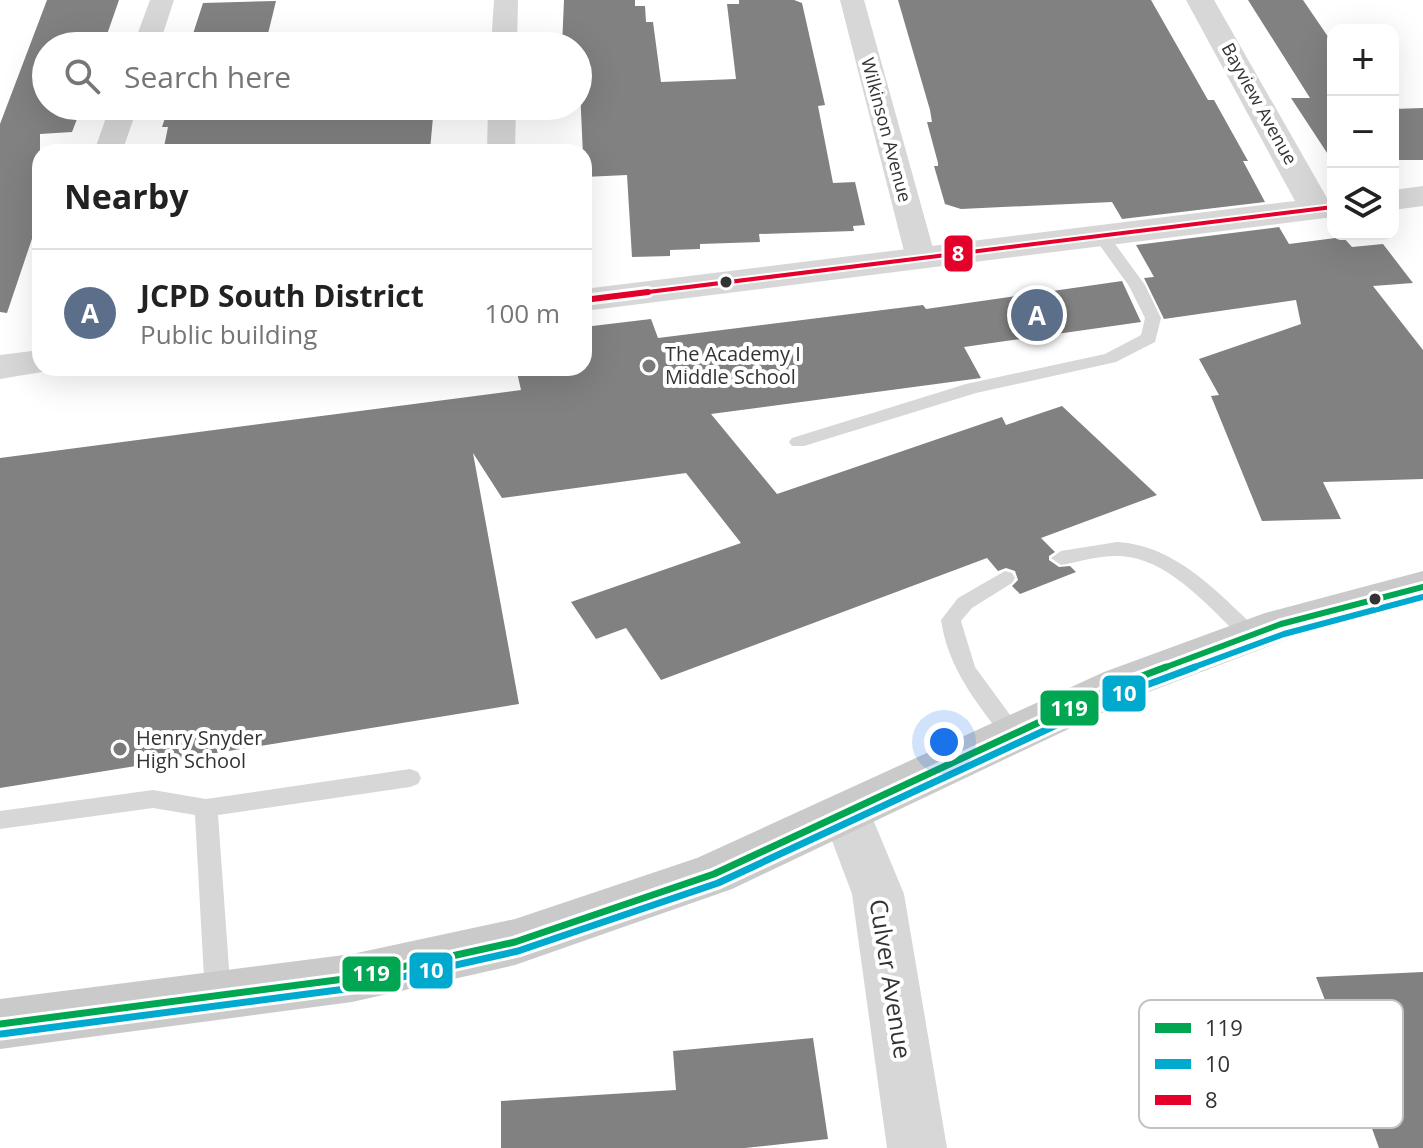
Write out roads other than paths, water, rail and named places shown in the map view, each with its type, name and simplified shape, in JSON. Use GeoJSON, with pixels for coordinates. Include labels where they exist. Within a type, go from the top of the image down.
{"type":"FeatureCollection","features":[{"type":"Feature","properties":{"kind":"main road"},"geometry":{"type":"LineString","coordinates":[[1,1029],[352,978],[515,942],[714,874],[1121,684],[1281,624],[1423,587]]}},
{"type":"Feature","properties":{"kind":"street"},"geometry":{"type":"LineString","coordinates":[[151,32],[162,0]]}},
{"type":"Feature","properties":{"kind":"street"},"geometry":{"type":"LineString","coordinates":[[505,32],[506,0]]}},
{"type":"Feature","properties":{"kind":"street","name":"Wilkinson Avenue"},"geometry":{"type":"LineString","coordinates":[[852,0],[921,259]]}},
{"type":"Feature","properties":{"kind":"street","name":"Bayview Avenue"},"geometry":{"type":"LineString","coordinates":[[1200,0],[1324,208]]}},
{"type":"Feature","properties":{"kind":"street"},"geometry":{"type":"LineString","coordinates":[[111,144],[119,120]]}},
{"type":"Feature","properties":{"kind":"street"},"geometry":{"type":"LineString","coordinates":[[501,144],[502,120]]}},
{"type":"Feature","properties":{"kind":"street"},"geometry":{"type":"LineString","coordinates":[[1399,199],[1423,196]]}},
{"type":"Feature","properties":{"kind":"street"},"geometry":{"type":"LineString","coordinates":[[592,299],[1324,208]]}},
{"type":"Feature","properties":{"kind":"street","name":"Culver Avenue"},"geometry":{"type":"LineString","coordinates":[[847,814],[878,894],[917,1148]]}},
{"type":"Feature","properties":{"kind":"lane"},"geometry":{"type":"LineString","coordinates":[[798,442],[972,388],[1110,358],[1149,338],[1153,318],[1137,285],[1101,236]]}},
{"type":"Feature","properties":{"kind":"lane"},"geometry":{"type":"LineString","coordinates":[[1061,558],[1109,549],[1135,551],[1170,567],[1251,635]]}},
{"type":"Feature","properties":{"kind":"lane"},"geometry":{"type":"LineString","coordinates":[[1005,578],[965,603],[951,620],[954,647],[966,673],[1013,734]]}},
{"type":"Feature","properties":{"kind":"lane"},"geometry":{"type":"LineString","coordinates":[[0,820],[153,799],[206,808],[410,778]]}},
{"type":"Feature","properties":{"kind":"lane"},"geometry":{"type":"LineString","coordinates":[[206,808],[218,996]]}},
{"type":"Feature","properties":{"kind":"place","name":"JCPD South District"},"geometry":{"type":"Point","coordinates":[1037,315]}},
{"type":"Feature","properties":{"kind":"place","name":"The Academy I Middle School"},"geometry":{"type":"Point","coordinates":[649,366]}},
{"type":"Feature","properties":{"kind":"place","name":"Henry Snyder High School"},"geometry":{"type":"Point","coordinates":[120,749]}}]}
